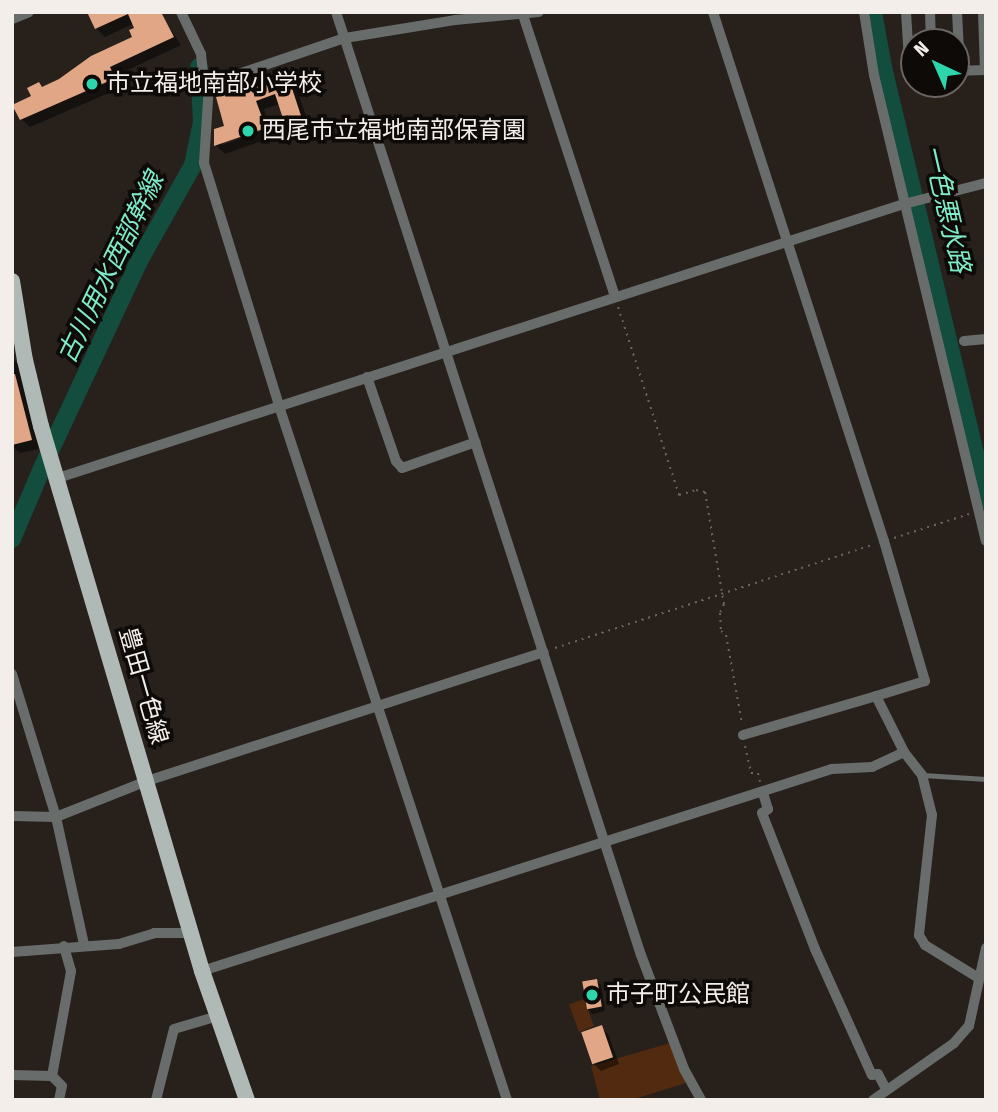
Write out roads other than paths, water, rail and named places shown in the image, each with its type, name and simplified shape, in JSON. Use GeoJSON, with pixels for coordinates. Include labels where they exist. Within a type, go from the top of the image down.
{"type":"FeatureCollection","features":[{"type":"Feature","properties":{"kind":"main road","name":"豊田一色線"},"geometry":{"type":"LineString","coordinates":[[12,281],[25,360],[41,426],[202,971],[247,1100]]}},
{"type":"Feature","properties":{"kind":"street"},"geometry":{"type":"LineString","coordinates":[[12,19],[29,12]]}},
{"type":"Feature","properties":{"kind":"street"},"geometry":{"type":"LineString","coordinates":[[181,12],[201,54],[204,163],[279,406],[507,1100]]}},
{"type":"Feature","properties":{"kind":"street"},"geometry":{"type":"LineString","coordinates":[[336,12],[641,955],[684,1069],[701,1100]]}},
{"type":"Feature","properties":{"kind":"street"},"geometry":{"type":"LineString","coordinates":[[202,84],[345,38],[454,16],[523,15],[539,12]]}},
{"type":"Feature","properties":{"kind":"street"},"geometry":{"type":"LineString","coordinates":[[713,12],[884,541],[925,681],[743,735]]}},
{"type":"Feature","properties":{"kind":"street"},"geometry":{"type":"LineString","coordinates":[[864,12],[874,75],[986,541]]}},
{"type":"Feature","properties":{"kind":"street"},"geometry":{"type":"LineString","coordinates":[[970,71],[985,70],[983,12]]}},
{"type":"Feature","properties":{"kind":"street"},"geometry":{"type":"LineString","coordinates":[[523,15],[615,297]]}},
{"type":"Feature","properties":{"kind":"street"},"geometry":{"type":"LineString","coordinates":[[58,478],[904,204],[986,183]]}},
{"type":"Feature","properties":{"kind":"street"},"geometry":{"type":"LineString","coordinates":[[964,341],[986,339]]}},
{"type":"Feature","properties":{"kind":"street"},"geometry":{"type":"LineString","coordinates":[[367,377],[396,461],[402,468],[476,442]]}},
{"type":"Feature","properties":{"kind":"street"},"geometry":{"type":"LineString","coordinates":[[12,816],[55,817],[147,781],[544,652]]}},
{"type":"Feature","properties":{"kind":"street"},"geometry":{"type":"LineString","coordinates":[[12,674],[55,817],[84,944]]}},
{"type":"Feature","properties":{"kind":"street"},"geometry":{"type":"LineString","coordinates":[[876,696],[904,752],[922,775],[932,815],[919,935],[925,945],[977,977]]}},
{"type":"Feature","properties":{"kind":"street"},"geometry":{"type":"LineString","coordinates":[[202,971],[606,844],[832,769],[872,767],[904,752]]}},
{"type":"Feature","properties":{"kind":"street"},"geometry":{"type":"LineString","coordinates":[[763,793],[768,809],[762,813],[815,949],[872,1075],[878,1074],[884,1094]]}},
{"type":"Feature","properties":{"kind":"street"},"geometry":{"type":"LineString","coordinates":[[12,952],[84,944],[119,944],[154,933],[191,933]]}},
{"type":"Feature","properties":{"kind":"street"},"geometry":{"type":"LineString","coordinates":[[52,1076],[71,971],[64,946]]}},
{"type":"Feature","properties":{"kind":"street"},"geometry":{"type":"LineString","coordinates":[[873,1100],[954,1043],[969,1026],[975,1003],[977,977],[986,948]]}},
{"type":"Feature","properties":{"kind":"street"},"geometry":{"type":"LineString","coordinates":[[156,1100],[174,1029],[218,1016]]}},
{"type":"Feature","properties":{"kind":"street"},"geometry":{"type":"LineString","coordinates":[[12,1075],[52,1076],[62,1086],[59,1100]]}},
{"type":"Feature","properties":{"kind":"lane"},"geometry":{"type":"LineString","coordinates":[[922,775],[986,779]]}},
{"type":"Feature","properties":{"kind":"waterway","name":"一色悪水路"},"geometry":{"type":"LineString","coordinates":[[873,12],[883,67],[986,500]]}},
{"type":"Feature","properties":{"kind":"waterway","name":"古川用水西部幹線"},"geometry":{"type":"LineString","coordinates":[[12,539],[43,466],[139,261],[193,165],[202,122],[199,67]]}},
{"type":"Feature","properties":{"kind":"place","name":"市立福地南部小学校"},"geometry":{"type":"Point","coordinates":[92,84]}},
{"type":"Feature","properties":{"kind":"place","name":"西尾市立福地南部保育園"},"geometry":{"type":"Point","coordinates":[248,131]}},
{"type":"Feature","properties":{"kind":"place","name":"市子町公民館"},"geometry":{"type":"Point","coordinates":[592,995]}}]}
